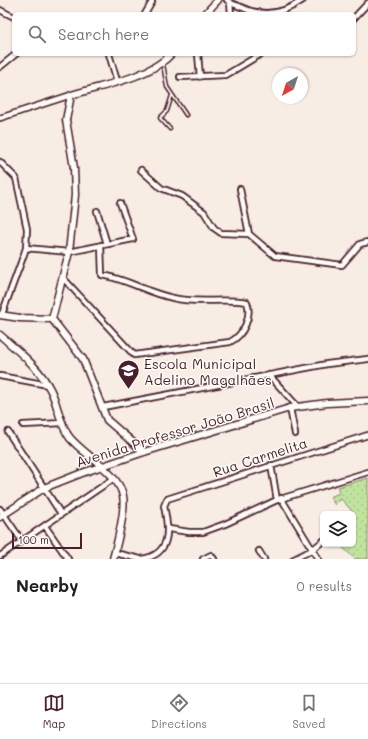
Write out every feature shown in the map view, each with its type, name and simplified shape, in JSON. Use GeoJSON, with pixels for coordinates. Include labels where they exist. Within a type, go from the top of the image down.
{"type":"FeatureCollection","features":[{"type":"Feature","properties":{"kind":"street"},"geometry":{"type":"LineString","coordinates":[[207,12],[218,0]]}},
{"type":"Feature","properties":{"kind":"street"},"geometry":{"type":"LineString","coordinates":[[283,12],[303,0]]}},
{"type":"Feature","properties":{"kind":"street"},"geometry":{"type":"LineString","coordinates":[[146,12],[152,2]]}},
{"type":"Feature","properties":{"kind":"street"},"geometry":{"type":"LineString","coordinates":[[229,2],[252,12]]}},
{"type":"Feature","properties":{"kind":"street"},"geometry":{"type":"LineString","coordinates":[[229,2],[231,12]]}},
{"type":"Feature","properties":{"kind":"street"},"geometry":{"type":"LineString","coordinates":[[356,16],[368,3]]}},
{"type":"Feature","properties":{"kind":"street"},"geometry":{"type":"LineString","coordinates":[[0,10],[12,16]]}},
{"type":"Feature","properties":{"kind":"street"},"geometry":{"type":"LineString","coordinates":[[0,67],[14,56]]}},
{"type":"Feature","properties":{"kind":"street"},"geometry":{"type":"LineString","coordinates":[[110,56],[118,81]]}},
{"type":"Feature","properties":{"kind":"street"},"geometry":{"type":"LineString","coordinates":[[0,118],[118,81],[163,63],[169,56]]}},
{"type":"Feature","properties":{"kind":"street"},"geometry":{"type":"LineString","coordinates":[[198,56],[200,77]]}},
{"type":"Feature","properties":{"kind":"street"},"geometry":{"type":"LineString","coordinates":[[180,77],[226,75],[254,56]]}},
{"type":"Feature","properties":{"kind":"street"},"geometry":{"type":"LineString","coordinates":[[52,318],[64,279],[70,252],[76,188],[66,120],[67,108],[71,95]]}},
{"type":"Feature","properties":{"kind":"street"},"geometry":{"type":"LineString","coordinates":[[0,162],[13,174],[17,182],[26,220],[26,248],[1,314],[20,318],[52,318]]}},
{"type":"Feature","properties":{"kind":"street"},"geometry":{"type":"LineString","coordinates":[[141,170],[161,188],[182,196],[204,212],[214,228],[221,233],[249,234],[275,256],[342,265],[360,244],[368,242]]}},
{"type":"Feature","properties":{"kind":"street"},"geometry":{"type":"LineString","coordinates":[[240,189],[249,234]]}},
{"type":"Feature","properties":{"kind":"street"},"geometry":{"type":"LineString","coordinates":[[26,248],[70,252],[134,238],[120,203]]}},
{"type":"Feature","properties":{"kind":"street"},"geometry":{"type":"LineString","coordinates":[[96,211],[107,244]]}},
{"type":"Feature","properties":{"kind":"street"},"geometry":{"type":"LineString","coordinates":[[64,279],[136,355],[230,342],[240,336],[247,324],[247,302],[174,299],[159,295],[113,276],[102,275],[101,245]]}},
{"type":"Feature","properties":{"kind":"street"},"geometry":{"type":"LineString","coordinates":[[52,318],[83,358],[107,420],[144,452]]}},
{"type":"Feature","properties":{"kind":"street"},"geometry":{"type":"LineString","coordinates":[[0,335],[25,357],[48,385],[70,438],[104,466],[120,489],[124,501],[114,556],[140,559],[154,556],[162,549],[169,529],[189,532],[203,532],[225,524],[279,499],[368,472]]}},
{"type":"Feature","properties":{"kind":"street"},"geometry":{"type":"LineString","coordinates":[[103,407],[327,364],[368,359]]}},
{"type":"Feature","properties":{"kind":"street"},"geometry":{"type":"LineString","coordinates":[[269,375],[298,407]]}},
{"type":"Feature","properties":{"kind":"street"},"geometry":{"type":"LineString","coordinates":[[0,376],[48,385]]}},
{"type":"Feature","properties":{"kind":"street","name":"Avenida Professor João Brasil"},"geometry":{"type":"LineString","coordinates":[[2,516],[44,488],[82,472],[144,452],[290,408],[328,403],[368,402]]}},
{"type":"Feature","properties":{"kind":"street"},"geometry":{"type":"LineString","coordinates":[[290,408],[295,434]]}},
{"type":"Feature","properties":{"kind":"street"},"geometry":{"type":"LineString","coordinates":[[23,425],[63,423]]}},
{"type":"Feature","properties":{"kind":"street"},"geometry":{"type":"LineString","coordinates":[[8,432],[61,514]]}},
{"type":"Feature","properties":{"kind":"street","name":"Rua Carmelita"},"geometry":{"type":"LineString","coordinates":[[169,529],[164,506],[167,499],[368,435]]}},
{"type":"Feature","properties":{"kind":"street"},"geometry":{"type":"LineString","coordinates":[[271,465],[279,499],[318,559]]}},
{"type":"Feature","properties":{"kind":"street"},"geometry":{"type":"LineString","coordinates":[[0,556],[113,479]]}},
{"type":"Feature","properties":{"kind":"street"},"geometry":{"type":"LineString","coordinates":[[0,509],[2,516],[22,541]]}},
{"type":"Feature","properties":{"kind":"street"},"geometry":{"type":"LineString","coordinates":[[45,526],[68,559]]}},
{"type":"Feature","properties":{"kind":"street"},"geometry":{"type":"LineString","coordinates":[[294,559],[312,550],[320,543]]}},
{"type":"Feature","properties":{"kind":"street"},"geometry":{"type":"LineString","coordinates":[[260,551],[264,559]]}},
{"type":"Feature","properties":{"kind":"street"},"geometry":{"type":"LineString","coordinates":[[203,559],[213,557]]}},
{"type":"Feature","properties":{"kind":"lane"},"geometry":{"type":"LineString","coordinates":[[163,63],[165,83],[186,115]]}},
{"type":"Feature","properties":{"kind":"lane"},"geometry":{"type":"LineString","coordinates":[[170,129],[160,118],[167,111],[172,95]]}},
{"type":"Feature","properties":{"kind":"green space"},"geometry":{"type":"Polygon","coordinates":[[[368,478],[368,559],[355,559],[342,547],[356,547],[356,511],[352,511],[341,499],[335,505],[330,497],[339,493],[338,487],[368,478]]]}},
{"type":"Feature","properties":{"kind":"place","name":"Escola Municipal Adelino Magalhães"},"geometry":{"type":"Point","coordinates":[128,390]}}]}
